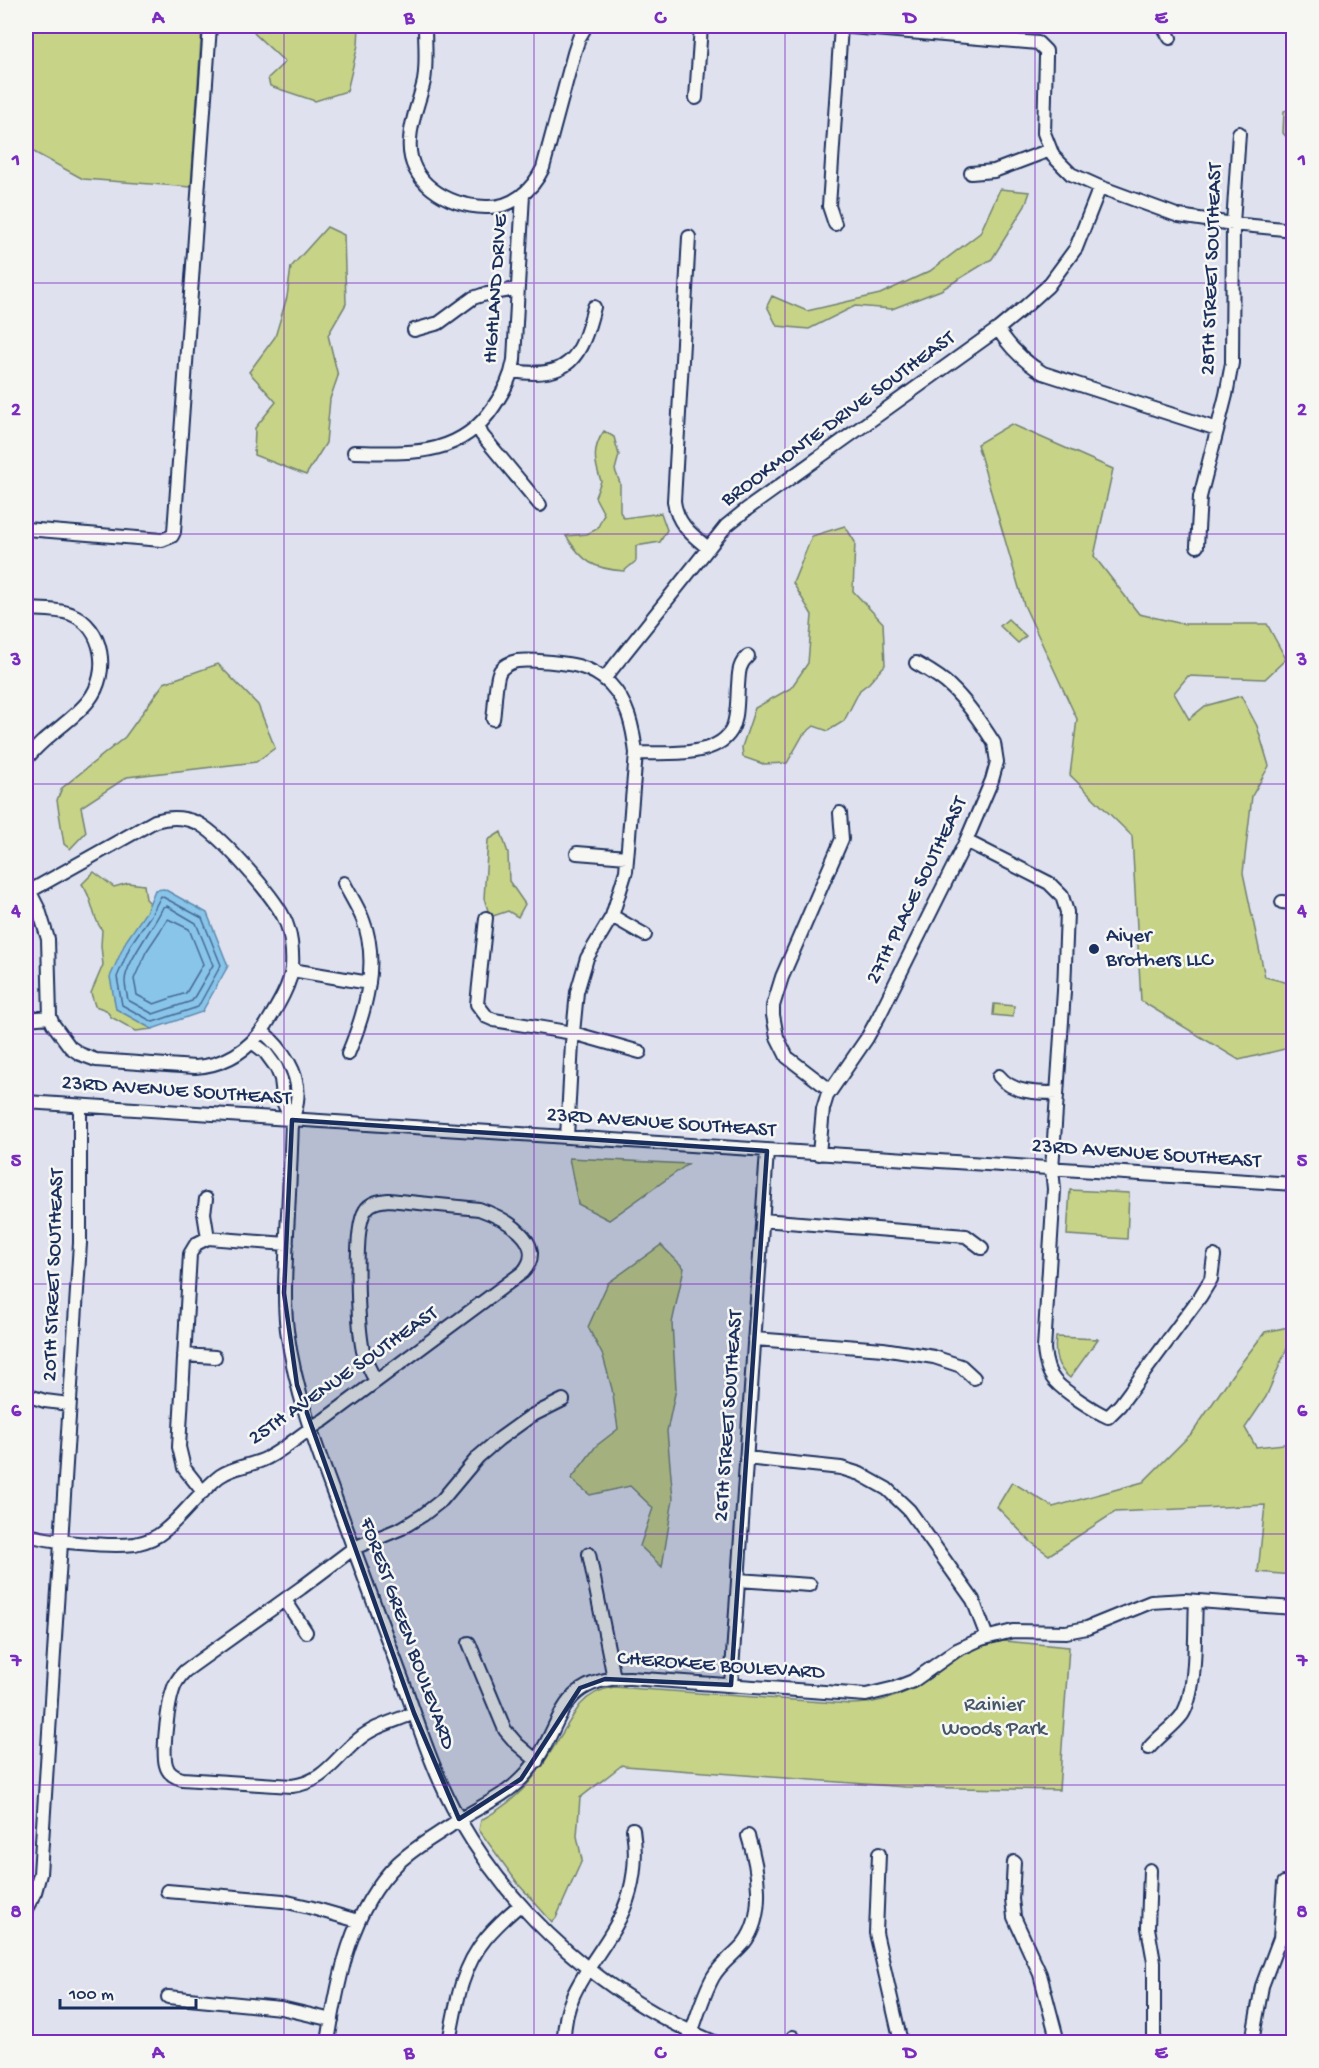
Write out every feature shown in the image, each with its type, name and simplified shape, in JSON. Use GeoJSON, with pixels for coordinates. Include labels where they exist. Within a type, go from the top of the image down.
{"type":"FeatureCollection","features":[{"type":"Feature","properties":{"kind":"street"},"geometry":{"type":"LineString","coordinates":[[26,529],[162,540],[172,536],[174,532],[198,221],[210,26]]}},
{"type":"Feature","properties":{"kind":"street"},"geometry":{"type":"LineString","coordinates":[[425,26],[424,78],[411,129],[410,143],[413,161],[428,187],[448,200],[480,207],[503,206],[523,194],[537,180],[543,168],[574,53],[586,26]]}},
{"type":"Feature","properties":{"kind":"street"},"geometry":{"type":"LineString","coordinates":[[696,98],[701,26]]}},
{"type":"Feature","properties":{"kind":"street"},"geometry":{"type":"LineString","coordinates":[[836,224],[830,206],[840,26],[1031,42],[1042,47],[1046,57],[1043,125],[1050,150],[1063,168],[1100,188],[1165,213],[1233,224],[1293,230]]}},
{"type":"Feature","properties":{"kind":"street"},"geometry":{"type":"LineString","coordinates":[[1162,26],[1170,38]]}},
{"type":"Feature","properties":{"kind":"street","name":"28TH STREET SOUTHEAST"},"geometry":{"type":"LineString","coordinates":[[1197,546],[1200,497],[1232,363],[1233,224],[1239,133]]}},
{"type":"Feature","properties":{"kind":"street"},"geometry":{"type":"LineString","coordinates":[[971,173],[994,171],[1050,150]]}},
{"type":"Feature","properties":{"kind":"street","name":"BROOKMONTE DRIVE SOUTHEAST"},"geometry":{"type":"LineString","coordinates":[[604,679],[726,526],[998,329],[1048,286],[1076,248],[1100,188]]}},
{"type":"Feature","properties":{"kind":"street","name":"HIGHLAND DRIVE"},"geometry":{"type":"LineString","coordinates":[[354,452],[398,453],[432,450],[453,443],[472,433],[488,416],[504,392],[514,360],[523,194]]}},
{"type":"Feature","properties":{"kind":"street"},"geometry":{"type":"LineString","coordinates":[[689,237],[674,501],[677,515],[686,530],[708,548]]}},
{"type":"Feature","properties":{"kind":"street"},"geometry":{"type":"LineString","coordinates":[[414,330],[439,323],[465,303],[482,295],[517,289]]}},
{"type":"Feature","properties":{"kind":"street"},"geometry":{"type":"LineString","coordinates":[[512,371],[545,374],[572,360],[587,333],[594,307]]}},
{"type":"Feature","properties":{"kind":"street"},"geometry":{"type":"LineString","coordinates":[[998,329],[1016,353],[1043,373],[1217,429]]}},
{"type":"Feature","properties":{"kind":"street"},"geometry":{"type":"LineString","coordinates":[[478,426],[482,435],[540,505]]}},
{"type":"Feature","properties":{"kind":"street"},"geometry":{"type":"LineString","coordinates":[[26,609],[66,612],[81,619],[97,637],[101,656],[96,690],[79,711],[39,744],[26,760]]}},
{"type":"Feature","properties":{"kind":"street"},"geometry":{"type":"LineString","coordinates":[[636,753],[691,752],[706,749],[723,740],[733,727],[740,666],[748,656]]}},
{"type":"Feature","properties":{"kind":"street"},"geometry":{"type":"LineString","coordinates":[[493,719],[499,673],[505,665],[517,661],[578,666],[604,679],[617,693],[627,711],[636,753],[626,871],[612,916],[591,950],[583,968],[577,992],[567,1137]]}},
{"type":"Feature","properties":{"kind":"street","name":"27TH PLACE SOUTHEAST"},"geometry":{"type":"LineString","coordinates":[[819,1154],[826,1096],[867,1038],[966,841],[996,769],[996,748],[988,733],[951,686],[916,663]]}},
{"type":"Feature","properties":{"kind":"street"},"geometry":{"type":"LineString","coordinates":[[830,1090],[787,1058],[777,1037],[773,1006],[782,977],[842,839],[840,813]]}},
{"type":"Feature","properties":{"kind":"street"},"geometry":{"type":"LineString","coordinates":[[164,818],[194,821],[221,840],[266,892],[286,924],[291,943],[292,970],[284,992],[262,1031],[231,1058],[208,1066],[195,1067],[96,1060],[70,1047],[52,1024],[48,1002],[50,946],[45,926],[28,887],[148,824],[164,818]]}},
{"type":"Feature","properties":{"kind":"street"},"geometry":{"type":"LineString","coordinates":[[966,841],[1048,883],[1058,891],[1065,904],[1068,920],[1052,1169],[1054,1189],[1044,1349],[1046,1364],[1055,1381],[1093,1409],[1108,1417],[1120,1406],[1200,1297],[1211,1279],[1214,1256]]}},
{"type":"Feature","properties":{"kind":"street"},"geometry":{"type":"LineString","coordinates":[[577,853],[627,857]]}},
{"type":"Feature","properties":{"kind":"street"},"geometry":{"type":"LineString","coordinates":[[344,883],[365,927],[370,956],[369,983],[358,1031],[348,1054]]}},
{"type":"Feature","properties":{"kind":"street"},"geometry":{"type":"LineString","coordinates":[[612,916],[645,935]]}},
{"type":"Feature","properties":{"kind":"street"},"geometry":{"type":"LineString","coordinates":[[486,918],[477,998],[477,1004],[482,1013],[494,1020],[573,1033],[640,1052]]}},
{"type":"Feature","properties":{"kind":"street"},"geometry":{"type":"LineString","coordinates":[[292,970],[369,983]]}},
{"type":"Feature","properties":{"kind":"street"},"geometry":{"type":"LineString","coordinates":[[26,1019],[50,1017]]}},
{"type":"Feature","properties":{"kind":"street"},"geometry":{"type":"LineString","coordinates":[[262,1031],[274,1042],[296,1080],[298,1100],[292,1120]]}},
{"type":"Feature","properties":{"kind":"street"},"geometry":{"type":"LineString","coordinates":[[252,1041],[265,1052],[276,1067],[281,1079],[284,1104],[292,1120]]}},
{"type":"Feature","properties":{"kind":"street"},"geometry":{"type":"LineString","coordinates":[[999,1077],[1005,1084],[1018,1090],[1057,1093]]}},
{"type":"Feature","properties":{"kind":"street","name":"23RD AVENUE SOUTHEAST"},"geometry":{"type":"LineString","coordinates":[[26,1102],[1293,1184]]}},
{"type":"Feature","properties":{"kind":"street","name":"20TH STREET SOUTHEAST"},"geometry":{"type":"LineString","coordinates":[[26,1909],[35,1892],[40,1874],[80,1243],[80,1106]]}},
{"type":"Feature","properties":{"kind":"street","name":"FOREST GREEN BOULEVARD"},"geometry":{"type":"LineString","coordinates":[[292,1120],[284,1293],[287,1330],[297,1385],[309,1428],[440,1778],[459,1819],[491,1869],[549,1936],[587,1969],[640,2006],[690,2038],[714,2043]]}},
{"type":"Feature","properties":{"kind":"street","name":"26TH STREET SOUTHEAST"},"geometry":{"type":"LineString","coordinates":[[731,1685],[767,1150]]}},
{"type":"Feature","properties":{"kind":"street"},"geometry":{"type":"LineString","coordinates":[[206,1199],[204,1213],[208,1238]]}},
{"type":"Feature","properties":{"kind":"street","name":"25TH AVENUE SOUTHEAST"},"geometry":{"type":"LineString","coordinates":[[26,1534],[47,1539],[120,1545],[143,1542],[163,1532],[222,1474],[265,1459],[324,1420],[523,1272],[530,1262],[532,1253],[523,1235],[489,1212],[478,1209],[389,1200],[371,1204],[365,1209],[360,1225],[358,1294],[363,1352],[376,1381]]}},
{"type":"Feature","properties":{"kind":"street"},"geometry":{"type":"LineString","coordinates":[[762,1220],[966,1236],[982,1248]]}},
{"type":"Feature","properties":{"kind":"street"},"geometry":{"type":"LineString","coordinates":[[203,1492],[183,1468],[179,1454],[190,1254],[196,1244],[208,1238],[287,1244]]}},
{"type":"Feature","properties":{"kind":"street"},"geometry":{"type":"LineString","coordinates":[[754,1339],[883,1349],[934,1357],[961,1366],[974,1378]]}},
{"type":"Feature","properties":{"kind":"street"},"geometry":{"type":"LineString","coordinates":[[184,1355],[215,1357]]}},
{"type":"Feature","properties":{"kind":"street"},"geometry":{"type":"LineString","coordinates":[[26,1395],[45,1401],[69,1404]]}},
{"type":"Feature","properties":{"kind":"street"},"geometry":{"type":"LineString","coordinates":[[414,1713],[372,1730],[359,1738],[320,1776],[302,1785],[182,1779],[174,1777],[166,1767],[166,1737],[172,1692],[182,1675],[200,1659],[285,1600],[354,1548],[402,1528],[423,1515],[442,1500],[478,1457],[499,1439],[531,1416],[563,1400]]}},
{"type":"Feature","properties":{"kind":"street"},"geometry":{"type":"LineString","coordinates":[[746,1458],[841,1468],[860,1474],[887,1489],[909,1510],[973,1600],[987,1637]]}},
{"type":"Feature","properties":{"kind":"street"},"geometry":{"type":"LineString","coordinates":[[589,1554],[614,1678]]}},
{"type":"Feature","properties":{"kind":"street"},"geometry":{"type":"LineString","coordinates":[[738,1580],[810,1585]]}},
{"type":"Feature","properties":{"kind":"street"},"geometry":{"type":"LineString","coordinates":[[285,1600],[306,1632]]}},
{"type":"Feature","properties":{"kind":"street"},"geometry":{"type":"LineString","coordinates":[[1149,1748],[1181,1716],[1188,1702],[1192,1683],[1196,1601]]}},
{"type":"Feature","properties":{"kind":"street","name":"CHEROKEE BOULEVARD"},"geometry":{"type":"LineString","coordinates":[[328,2043],[348,1947],[370,1898],[400,1862],[423,1843],[503,1794],[521,1779],[537,1761],[569,1701],[580,1688],[594,1682],[614,1678],[846,1695],[876,1693],[913,1681],[957,1650],[987,1637],[1013,1631],[1066,1632],[1087,1628],[1151,1602],[1196,1601],[1293,1608]]}},
{"type":"Feature","properties":{"kind":"street"},"geometry":{"type":"LineString","coordinates":[[469,1643],[505,1730],[537,1761]]}},
{"type":"Feature","properties":{"kind":"street"},"geometry":{"type":"LineString","coordinates":[[564,2043],[568,2006],[575,1989],[616,1925],[628,1897],[636,1866],[633,1829]]}},
{"type":"Feature","properties":{"kind":"street"},"geometry":{"type":"LineString","coordinates":[[690,2038],[714,1976],[744,1943],[752,1930],[757,1898],[756,1860],[748,1836]]}},
{"type":"Feature","properties":{"kind":"street"},"geometry":{"type":"LineString","coordinates":[[879,1854],[876,1933],[901,2043]]}},
{"type":"Feature","properties":{"kind":"street"},"geometry":{"type":"LineString","coordinates":[[1014,1862],[1012,1899],[1014,1917],[1040,1974],[1059,2043]]}},
{"type":"Feature","properties":{"kind":"street"},"geometry":{"type":"LineString","coordinates":[[1150,1870],[1148,1928],[1154,1962],[1155,2043]]}},
{"type":"Feature","properties":{"kind":"street"},"geometry":{"type":"LineString","coordinates":[[1252,2043],[1262,1986],[1280,1938],[1284,1883]]}},
{"type":"Feature","properties":{"kind":"street"},"geometry":{"type":"LineString","coordinates":[[167,1891],[283,1901],[358,1922]]}},
{"type":"Feature","properties":{"kind":"street"},"geometry":{"type":"LineString","coordinates":[[449,2043],[458,1993],[471,1960],[489,1935],[520,1905]]}},
{"type":"Feature","properties":{"kind":"street"},"geometry":{"type":"LineString","coordinates":[[168,1997],[281,2008],[332,2020]]}},
{"type":"Feature","properties":{"kind":"highlighted area"},"geometry":{"type":"Polygon","coordinates":[[[292,1120],[767,1151],[731,1685],[605,1679],[580,1688],[521,1779],[459,1819],[414,1713],[297,1385],[284,1293],[292,1120]]]}},
{"type":"Feature","properties":{"kind":"green space"},"geometry":{"type":"Polygon","coordinates":[[[26,26],[202,26],[191,187],[83,179],[30,150],[26,145],[26,26]]]}},
{"type":"Feature","properties":{"kind":"green space"},"geometry":{"type":"Polygon","coordinates":[[[252,26],[359,26],[358,45],[347,91],[315,101],[270,86],[268,78],[285,62],[255,34],[252,26]]]}},
{"type":"Feature","properties":{"kind":"green space"},"geometry":{"type":"Polygon","coordinates":[[[1294,108],[1293,145],[1283,133],[1284,111],[1294,108]]]}},
{"type":"Feature","properties":{"kind":"green space"},"geometry":{"type":"Polygon","coordinates":[[[1000,189],[1030,192],[1025,206],[992,259],[941,290],[892,309],[855,306],[809,329],[777,326],[767,306],[772,296],[807,311],[880,294],[930,271],[980,233],[1000,189]]]}},
{"type":"Feature","properties":{"kind":"green space"},"geometry":{"type":"Polygon","coordinates":[[[327,227],[344,235],[346,304],[328,335],[338,376],[330,399],[326,443],[306,475],[254,455],[255,428],[276,402],[249,372],[275,337],[287,297],[291,267],[327,227]]]}},
{"type":"Feature","properties":{"kind":"green space"},"geometry":{"type":"Polygon","coordinates":[[[1011,424],[1113,469],[1094,556],[1139,614],[1183,624],[1267,624],[1286,659],[1265,679],[1188,676],[1174,693],[1189,719],[1205,706],[1241,696],[1257,726],[1269,766],[1252,796],[1243,873],[1265,977],[1293,984],[1293,1047],[1239,1060],[1141,1001],[1132,836],[1070,775],[1077,719],[1024,605],[977,444],[1011,424]]]}},
{"type":"Feature","properties":{"kind":"green space"},"geometry":{"type":"Polygon","coordinates":[[[604,431],[614,437],[619,455],[615,470],[620,483],[620,512],[624,518],[661,513],[667,530],[660,542],[636,546],[636,561],[624,571],[590,563],[566,536],[587,534],[597,529],[604,514],[595,497],[601,481],[597,468],[596,449],[604,431]]]}},
{"type":"Feature","properties":{"kind":"green space"},"geometry":{"type":"Polygon","coordinates":[[[845,526],[855,542],[853,591],[883,623],[885,665],[860,690],[844,721],[828,731],[814,726],[803,735],[787,763],[763,764],[743,757],[742,747],[755,708],[791,688],[808,663],[812,615],[793,583],[812,536],[845,526]]]}},
{"type":"Feature","properties":{"kind":"green space"},"geometry":{"type":"Polygon","coordinates":[[[1008,619],[1026,636],[1018,643],[1000,626],[1008,619]]]}},
{"type":"Feature","properties":{"kind":"green space"},"geometry":{"type":"Polygon","coordinates":[[[218,664],[258,705],[275,748],[256,762],[127,777],[81,807],[86,832],[70,849],[64,844],[57,800],[62,788],[125,737],[164,683],[218,664]]]}},
{"type":"Feature","properties":{"kind":"green space"},"geometry":{"type":"Polygon","coordinates":[[[501,832],[508,853],[509,881],[525,904],[518,917],[508,911],[490,917],[484,898],[488,840],[501,832]]]}},
{"type":"Feature","properties":{"kind":"green space"},"geometry":{"type":"Polygon","coordinates":[[[94,872],[114,887],[128,883],[144,885],[146,899],[150,903],[116,1009],[152,1029],[136,1031],[111,1017],[106,1010],[95,1006],[91,993],[103,965],[102,930],[82,884],[94,872]]]}},
{"type":"Feature","properties":{"kind":"green space"},"geometry":{"type":"Polygon","coordinates":[[[994,1004],[1014,1006],[1013,1017],[993,1015],[994,1004]]]}},
{"type":"Feature","properties":{"kind":"green space"},"geometry":{"type":"Polygon","coordinates":[[[569,1158],[688,1164],[609,1220],[578,1204],[569,1158]]]}},
{"type":"Feature","properties":{"kind":"green space"},"geometry":{"type":"Polygon","coordinates":[[[1070,1190],[1129,1193],[1127,1239],[1067,1235],[1070,1190]]]}},
{"type":"Feature","properties":{"kind":"green space"},"geometry":{"type":"Polygon","coordinates":[[[661,1245],[684,1268],[672,1323],[676,1389],[667,1431],[673,1499],[662,1567],[640,1546],[653,1508],[630,1486],[590,1495],[571,1479],[596,1446],[618,1429],[612,1389],[603,1356],[588,1327],[608,1283],[661,1245]]]}},
{"type":"Feature","properties":{"kind":"green space"},"geometry":{"type":"Polygon","coordinates":[[[1293,1326],[1293,1348],[1287,1348],[1266,1397],[1245,1428],[1256,1447],[1293,1443],[1293,1575],[1258,1572],[1265,1505],[1115,1512],[1049,1555],[1031,1542],[997,1507],[1012,1482],[1053,1507],[1143,1482],[1193,1432],[1265,1332],[1293,1326]]]}},
{"type":"Feature","properties":{"kind":"green space"},"geometry":{"type":"Polygon","coordinates":[[[1056,1337],[1098,1339],[1070,1378],[1057,1360],[1056,1337]]]}},
{"type":"Feature","properties":{"kind":"green space","name":"Rainier Woods Park"},"geometry":{"type":"Polygon","coordinates":[[[1004,1641],[1069,1647],[1059,1790],[905,1787],[622,1765],[580,1798],[577,1836],[582,1860],[556,1918],[552,1922],[519,1885],[479,1830],[481,1820],[500,1808],[528,1783],[549,1755],[580,1705],[591,1695],[600,1691],[614,1687],[850,1704],[870,1703],[908,1691],[968,1651],[1004,1641]]]}},
{"type":"Feature","properties":{"kind":"water"},"geometry":{"type":"Polygon","coordinates":[[[164,889],[207,913],[228,966],[202,1012],[152,1029],[116,1009],[110,977],[126,941],[146,912],[155,890],[164,889]]]}},
{"type":"Feature","properties":{"kind":"place","name":"Aiyer Brothers LLC"},"geometry":{"type":"Point","coordinates":[1094,949]}}]}
